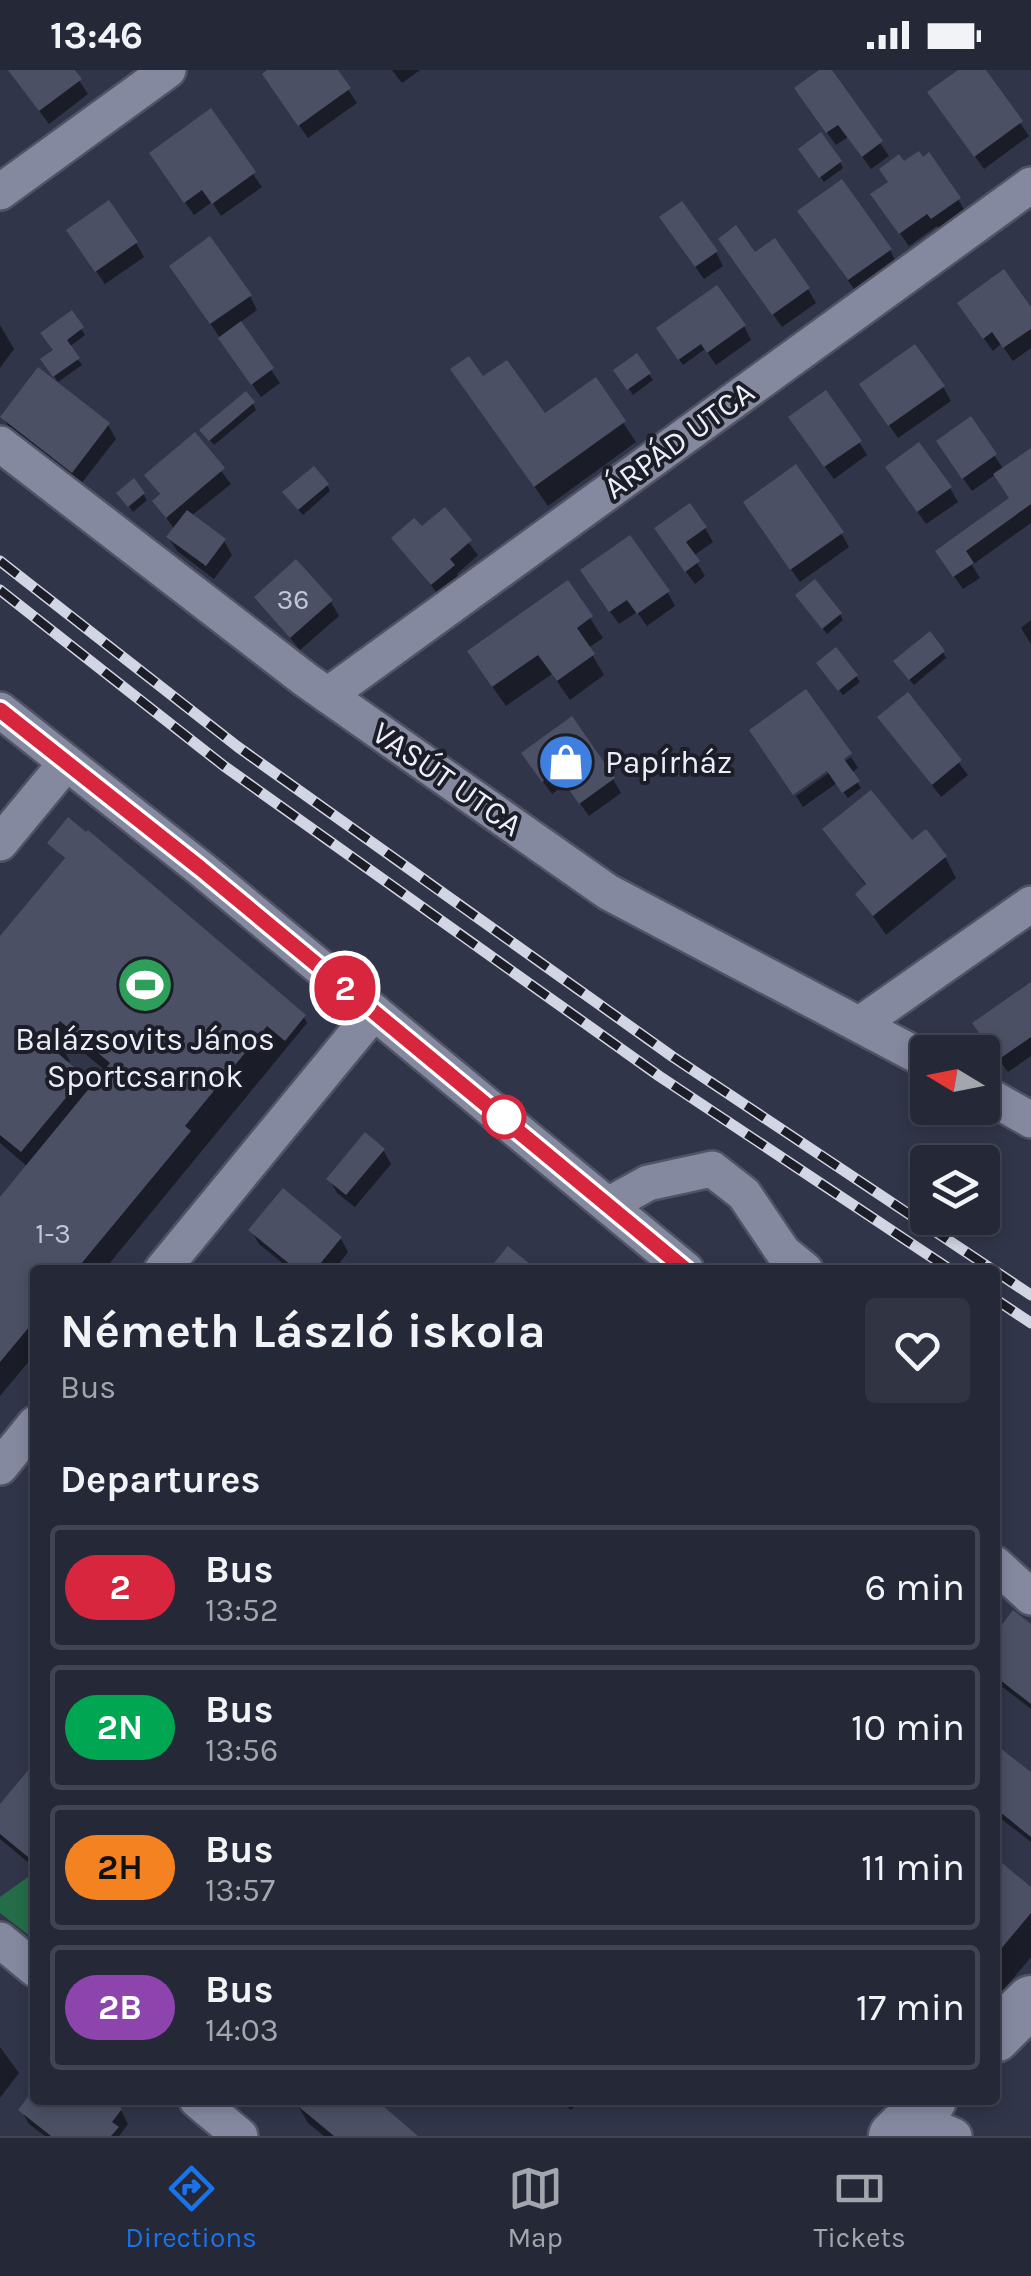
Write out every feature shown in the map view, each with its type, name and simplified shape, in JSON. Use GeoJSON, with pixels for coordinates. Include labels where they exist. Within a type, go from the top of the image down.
{"type":"FeatureCollection","features":[{"type":"Feature","properties":{"kind":"street"},"geometry":{"type":"LineString","coordinates":[[0,192],[168,70]]}},
{"type":"Feature","properties":{"kind":"street","name":"ÁRPÁD UTCA"},"geometry":{"type":"LineString","coordinates":[[328,695],[1031,184]]}},
{"type":"Feature","properties":{"kind":"street","name":"VASÚT UTCA"},"geometry":{"type":"LineString","coordinates":[[0,444],[328,695],[608,892],[910,1052]]}},
{"type":"Feature","properties":{"kind":"street"},"geometry":{"type":"LineString","coordinates":[[0,710],[610,1204],[669,1264]]}},
{"type":"Feature","properties":{"kind":"street"},"geometry":{"type":"LineString","coordinates":[[0,843],[66,764]]}},
{"type":"Feature","properties":{"kind":"street"},"geometry":{"type":"LineString","coordinates":[[860,1024],[1031,904]]}},
{"type":"Feature","properties":{"kind":"street"},"geometry":{"type":"LineString","coordinates":[[166,1265],[374,1012]]}},
{"type":"Feature","properties":{"kind":"street"},"geometry":{"type":"LineString","coordinates":[[1000,1102],[1031,1120]]}},
{"type":"Feature","properties":{"kind":"street"},"geometry":{"type":"LineString","coordinates":[[610,1204],[648,1184],[712,1170],[744,1194],[783,1252],[799,1265]]}},
{"type":"Feature","properties":{"kind":"street"},"geometry":{"type":"LineString","coordinates":[[0,1467],[30,1430]]}},
{"type":"Feature","properties":{"kind":"street"},"geometry":{"type":"LineString","coordinates":[[1000,1569],[1031,1597]]}},
{"type":"Feature","properties":{"kind":"street"},"geometry":{"type":"LineString","coordinates":[[0,1940],[30,1965]]}},
{"type":"Feature","properties":{"kind":"street"},"geometry":{"type":"LineString","coordinates":[[1000,2031],[1031,2001]]}},
{"type":"Feature","properties":{"kind":"green space"},"geometry":{"type":"Polygon","coordinates":[[[30,1876],[30,1936],[0,1913],[0,1897],[30,1876]]]}},
{"type":"Feature","properties":{"kind":"building"},"geometry":{"type":"Polygon","coordinates":[[[8,70],[75,70],[82,79],[39,111],[8,70]]]}},
{"type":"Feature","properties":{"kind":"building"},"geometry":{"type":"Polygon","coordinates":[[[267,70],[338,70],[351,88],[298,126],[262,74],[267,70]]]}},
{"type":"Feature","properties":{"kind":"building"},"geometry":{"type":"Polygon","coordinates":[[[819,70],[832,70],[883,141],[862,157],[838,125],[826,133],[794,88],[819,70]]]}},
{"type":"Feature","properties":{"kind":"building"},"geometry":{"type":"Polygon","coordinates":[[[958,70],[986,70],[1023,121],[974,157],[927,92],[958,70]]]}},
{"type":"Feature","properties":{"kind":"building"},"geometry":{"type":"Polygon","coordinates":[[[211,108],[256,172],[212,204],[202,190],[184,203],[149,153],[211,108]]]}},
{"type":"Feature","properties":{"kind":"building"},"geometry":{"type":"Polygon","coordinates":[[[821,132],[842,161],[819,178],[798,149],[821,132]]]}},
{"type":"Feature","properties":{"kind":"building"},"geometry":{"type":"Polygon","coordinates":[[[919,151],[923,157],[929,152],[961,198],[931,219],[927,214],[899,234],[870,194],[888,182],[879,169],[899,154],[904,161],[919,151]]]}},
{"type":"Feature","properties":{"kind":"building"},"geometry":{"type":"Polygon","coordinates":[[[842,179],[892,249],[848,280],[797,211],[842,179]]]}},
{"type":"Feature","properties":{"kind":"building"},"geometry":{"type":"Polygon","coordinates":[[[109,200],[138,242],[95,272],[66,230],[109,200]]]}},
{"type":"Feature","properties":{"kind":"building"},"geometry":{"type":"Polygon","coordinates":[[[682,201],[718,251],[695,267],[659,217],[682,201]]]}},
{"type":"Feature","properties":{"kind":"building"},"geometry":{"type":"Polygon","coordinates":[[[736,225],[755,252],[775,238],[810,288],[772,315],[718,239],[736,225]]]}},
{"type":"Feature","properties":{"kind":"building"},"geometry":{"type":"Polygon","coordinates":[[[210,236],[252,295],[210,324],[169,266],[210,236]]]}},
{"type":"Feature","properties":{"kind":"building"},"geometry":{"type":"Polygon","coordinates":[[[1004,269],[1031,307],[1031,329],[1003,348],[992,332],[983,339],[957,303],[1004,269]]]}},
{"type":"Feature","properties":{"kind":"building"},"geometry":{"type":"Polygon","coordinates":[[[717,285],[746,325],[707,353],[701,344],[678,360],[656,328],[717,285]]]}},
{"type":"Feature","properties":{"kind":"building"},"geometry":{"type":"Polygon","coordinates":[[[72,310],[84,327],[67,340],[80,358],[53,377],[40,359],[53,350],[40,333],[72,310]]]}},
{"type":"Feature","properties":{"kind":"building"},"geometry":{"type":"Polygon","coordinates":[[[241,321],[274,368],[251,385],[218,338],[241,321]]]}},
{"type":"Feature","properties":{"kind":"building"},"geometry":{"type":"Polygon","coordinates":[[[915,344],[945,386],[888,426],[859,384],[915,344]]]}},
{"type":"Feature","properties":{"kind":"building"},"geometry":{"type":"Polygon","coordinates":[[[637,353],[651,373],[627,390],[613,370],[637,353]]]}},
{"type":"Feature","properties":{"kind":"building"},"geometry":{"type":"Polygon","coordinates":[[[469,356],[483,376],[507,360],[545,413],[596,377],[626,421],[534,487],[450,369],[469,356]]]}},
{"type":"Feature","properties":{"kind":"building"},"geometry":{"type":"Polygon","coordinates":[[[38,367],[110,423],[72,473],[0,417],[38,367]]]}},
{"type":"Feature","properties":{"kind":"building"},"geometry":{"type":"Polygon","coordinates":[[[826,390],[862,441],[824,467],[788,417],[826,390]]]}},
{"type":"Feature","properties":{"kind":"building"},"geometry":{"type":"Polygon","coordinates":[[[246,391],[255,402],[209,441],[199,430],[246,391]]]}},
{"type":"Feature","properties":{"kind":"building"},"geometry":{"type":"Polygon","coordinates":[[[971,416],[997,454],[962,479],[936,441],[971,416]]]}},
{"type":"Feature","properties":{"kind":"building"},"geometry":{"type":"Polygon","coordinates":[[[195,432],[225,468],[166,518],[152,501],[160,494],[144,475],[195,432]]]}},
{"type":"Feature","properties":{"kind":"building"},"geometry":{"type":"Polygon","coordinates":[[[919,442],[952,487],[917,512],[885,467],[919,442]]]}},
{"type":"Feature","properties":{"kind":"building"},"geometry":{"type":"Polygon","coordinates":[[[1031,448],[1031,504],[966,551],[974,563],[953,577],[935,551],[1009,498],[993,474],[1031,448]]]}},
{"type":"Feature","properties":{"kind":"building"},"geometry":{"type":"Polygon","coordinates":[[[796,464],[844,532],[790,570],[743,502],[796,464]]]}},
{"type":"Feature","properties":{"kind":"building"},"geometry":{"type":"Polygon","coordinates":[[[314,466],[329,484],[298,510],[282,492],[314,466]]]}},
{"type":"Feature","properties":{"kind":"building"},"geometry":{"type":"Polygon","coordinates":[[[134,478],[145,493],[128,507],[116,493],[134,478]]]}},
{"type":"Feature","properties":{"kind":"building"},"geometry":{"type":"Polygon","coordinates":[[[690,503],[707,527],[686,542],[700,561],[685,572],[654,528],[690,503]]]}},
{"type":"Feature","properties":{"kind":"building"},"geometry":{"type":"Polygon","coordinates":[[[445,507],[472,540],[450,559],[455,565],[431,585],[391,538],[414,518],[422,526],[445,507]]]}},
{"type":"Feature","properties":{"kind":"building"},"geometry":{"type":"Polygon","coordinates":[[[187,510],[226,539],[206,566],[166,537],[187,510]]]}},
{"type":"Feature","properties":{"kind":"building"},"geometry":{"type":"Polygon","coordinates":[[[630,535],[670,591],[637,614],[627,600],[609,612],[580,570],[630,535]]]}},
{"type":"Feature","properties":{"kind":"building"},"geometry":{"type":"Polygon","coordinates":[[[296,559],[333,600],[290,638],[254,597],[296,559]]]}},
{"type":"Feature","properties":{"kind":"building"},"geometry":{"type":"Polygon","coordinates":[[[815,579],[842,613],[822,629],[795,595],[815,579]]]}},
{"type":"Feature","properties":{"kind":"building"},"geometry":{"type":"Polygon","coordinates":[[[568,580],[593,616],[577,628],[595,654],[557,681],[538,655],[492,687],[467,651],[568,580]]]}},
{"type":"Feature","properties":{"kind":"building"},"geometry":{"type":"Polygon","coordinates":[[[930,631],[945,651],[909,680],[893,661],[930,631]]]}},
{"type":"Feature","properties":{"kind":"building"},"geometry":{"type":"Polygon","coordinates":[[[836,647],[858,675],[838,691],[816,663],[836,647]]]}},
{"type":"Feature","properties":{"kind":"building"},"geometry":{"type":"Polygon","coordinates":[[[806,689],[852,753],[844,759],[860,781],[842,793],[827,771],[793,795],[749,730],[806,689]]]}},
{"type":"Feature","properties":{"kind":"building"},"geometry":{"type":"Polygon","coordinates":[[[908,692],[962,760],[932,785],[877,717],[908,692]]]}},
{"type":"Feature","properties":{"kind":"building","name":"Papírház"},"geometry":{"type":"Polygon","coordinates":[[[572,716],[615,778],[579,804],[556,771],[542,782],[521,753],[572,716]]]}},
{"type":"Feature","properties":{"kind":"building"},"geometry":{"type":"Polygon","coordinates":[[[871,790],[912,840],[926,829],[947,856],[873,916],[855,894],[866,884],[822,829],[871,790]]]}},
{"type":"Feature","properties":{"kind":"building"},"geometry":{"type":"Polygon","coordinates":[[[68,817],[88,830],[306,1015],[285,1041],[267,1026],[185,1126],[191,1131],[80,1265],[30,1265],[30,1326],[0,1362],[0,1197],[110,1063],[60,1021],[51,1032],[60,1039],[52,1048],[84,1076],[21,1152],[0,1135],[0,936],[65,858],[47,843],[68,817]]]}},
{"type":"Feature","properties":{"kind":"building"},"geometry":{"type":"Polygon","coordinates":[[[1031,982],[1031,1037],[1000,1059],[1000,1035],[980,1035],[972,1023],[1031,982]]]}},
{"type":"Feature","properties":{"kind":"building"},"geometry":{"type":"Polygon","coordinates":[[[365,1132],[385,1149],[346,1195],[326,1179],[365,1132]]]}},
{"type":"Feature","properties":{"kind":"building"},"geometry":{"type":"Polygon","coordinates":[[[283,1188],[342,1237],[319,1265],[291,1265],[248,1230],[283,1188]]]}},
{"type":"Feature","properties":{"kind":"building"},"geometry":{"type":"Polygon","coordinates":[[[508,1246],[531,1265],[492,1265],[508,1246]]]}},
{"type":"Feature","properties":{"kind":"building"},"geometry":{"type":"Polygon","coordinates":[[[1013,1610],[1031,1624],[1031,1704],[1000,1680],[1000,1627],[1013,1610]]]}},
{"type":"Feature","properties":{"kind":"building"},"geometry":{"type":"Polygon","coordinates":[[[1000,1748],[1031,1772],[1031,1837],[1000,1812],[1000,1748]]]}},
{"type":"Feature","properties":{"kind":"building"},"geometry":{"type":"Polygon","coordinates":[[[30,1768],[28,1857],[0,1834],[0,1804],[30,1768]]]}},
{"type":"Feature","properties":{"kind":"building"},"geometry":{"type":"Polygon","coordinates":[[[1000,1861],[1031,1887],[1031,1913],[1000,1950],[1000,1861]]]}},
{"type":"Feature","properties":{"kind":"building"},"geometry":{"type":"Polygon","coordinates":[[[30,2094],[30,2105],[118,2105],[122,2109],[112,2122],[119,2127],[111,2136],[51,2136],[18,2110],[30,2094]]]}},
{"type":"Feature","properties":{"kind":"building"},"geometry":{"type":"Polygon","coordinates":[[[297,2105],[382,2105],[418,2136],[334,2136],[297,2105]]]}},
{"type":"Feature","properties":{"kind":"railway"},"geometry":{"type":"LineString","coordinates":[[0,561],[238,747],[673,1057],[985,1265]]}},
{"type":"Feature","properties":{"kind":"railway"},"geometry":{"type":"LineString","coordinates":[[0,590],[224,766],[659,1076],[943,1265]]}},
{"type":"Feature","properties":{"kind":"railway"},"geometry":{"type":"LineString","coordinates":[[1000,1274],[1031,1295]]}},
{"type":"Feature","properties":{"kind":"railway"},"geometry":{"type":"LineString","coordinates":[[1000,1302],[1031,1323]]}},
{"type":"Feature","properties":{"kind":"bus line","name":"2"},"geometry":{"type":"LineString","coordinates":[[0,710],[200,868],[680,1265]]}},
{"type":"Feature","properties":{"kind":"place","name":"Papírház"},"geometry":{"type":"Point","coordinates":[566,762]}},
{"type":"Feature","properties":{"kind":"place","name":"Balázsovits János Sportcsarnok"},"geometry":{"type":"Point","coordinates":[145,985]}}]}
